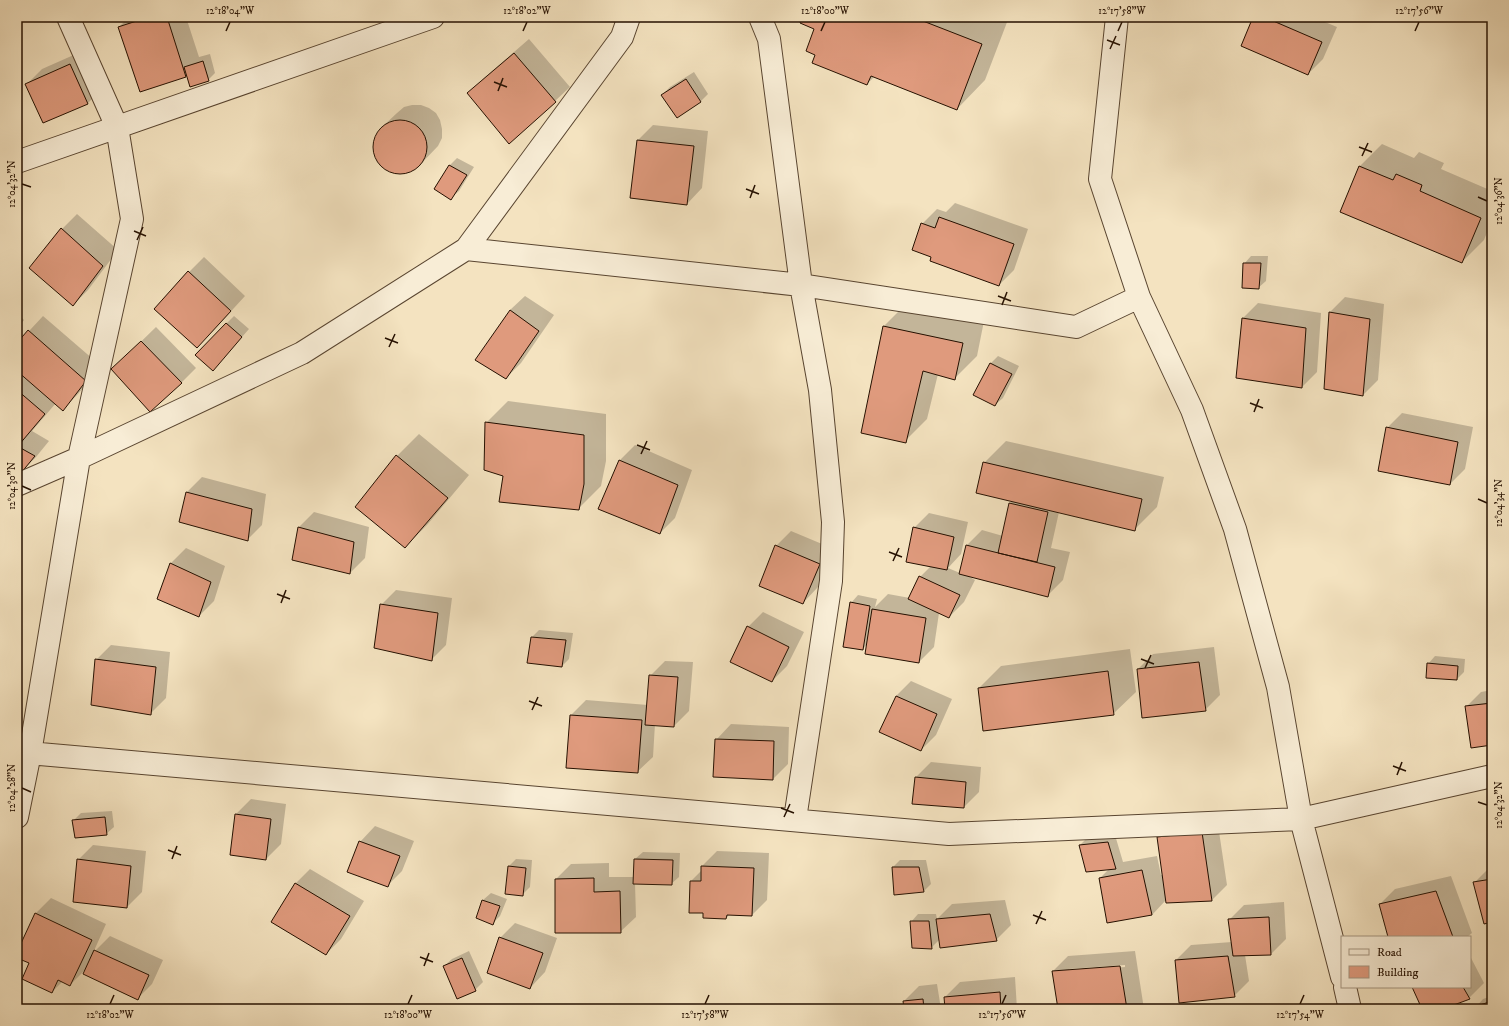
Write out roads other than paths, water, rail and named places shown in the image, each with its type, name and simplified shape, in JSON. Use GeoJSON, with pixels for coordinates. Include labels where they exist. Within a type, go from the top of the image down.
{"type":"FeatureCollection","features":[{"type":"Feature","properties":{"kind":"street"},"geometry":{"type":"LineString","coordinates":[[17,817],[23,752],[79,458],[132,219],[117,127],[68,17]]}},
{"type":"Feature","properties":{"kind":"street"},"geometry":{"type":"LineString","coordinates":[[17,162],[117,127],[397,23],[433,17]]}},
{"type":"Feature","properties":{"kind":"street"},"geometry":{"type":"LineString","coordinates":[[17,485],[79,458],[302,353],[466,249],[622,37],[629,17]]}},
{"type":"Feature","properties":{"kind":"street"},"geometry":{"type":"LineString","coordinates":[[760,17],[769,39],[801,285],[820,390],[833,522],[831,581],[795,820]]}},
{"type":"Feature","properties":{"kind":"street"},"geometry":{"type":"LineString","coordinates":[[1117,17],[1100,179],[1139,296],[1192,410],[1235,529],[1278,687],[1301,819],[1341,973]]}},
{"type":"Feature","properties":{"kind":"street"},"geometry":{"type":"LineString","coordinates":[[466,249],[801,285],[1076,327],[1139,296]]}},
{"type":"Feature","properties":{"kind":"street"},"geometry":{"type":"LineString","coordinates":[[23,752],[949,834],[1301,819],[1492,776]]}},
{"type":"Feature","properties":{"kind":"street"},"geometry":{"type":"LineString","coordinates":[[1345,988],[1350,1009]]}}]}
